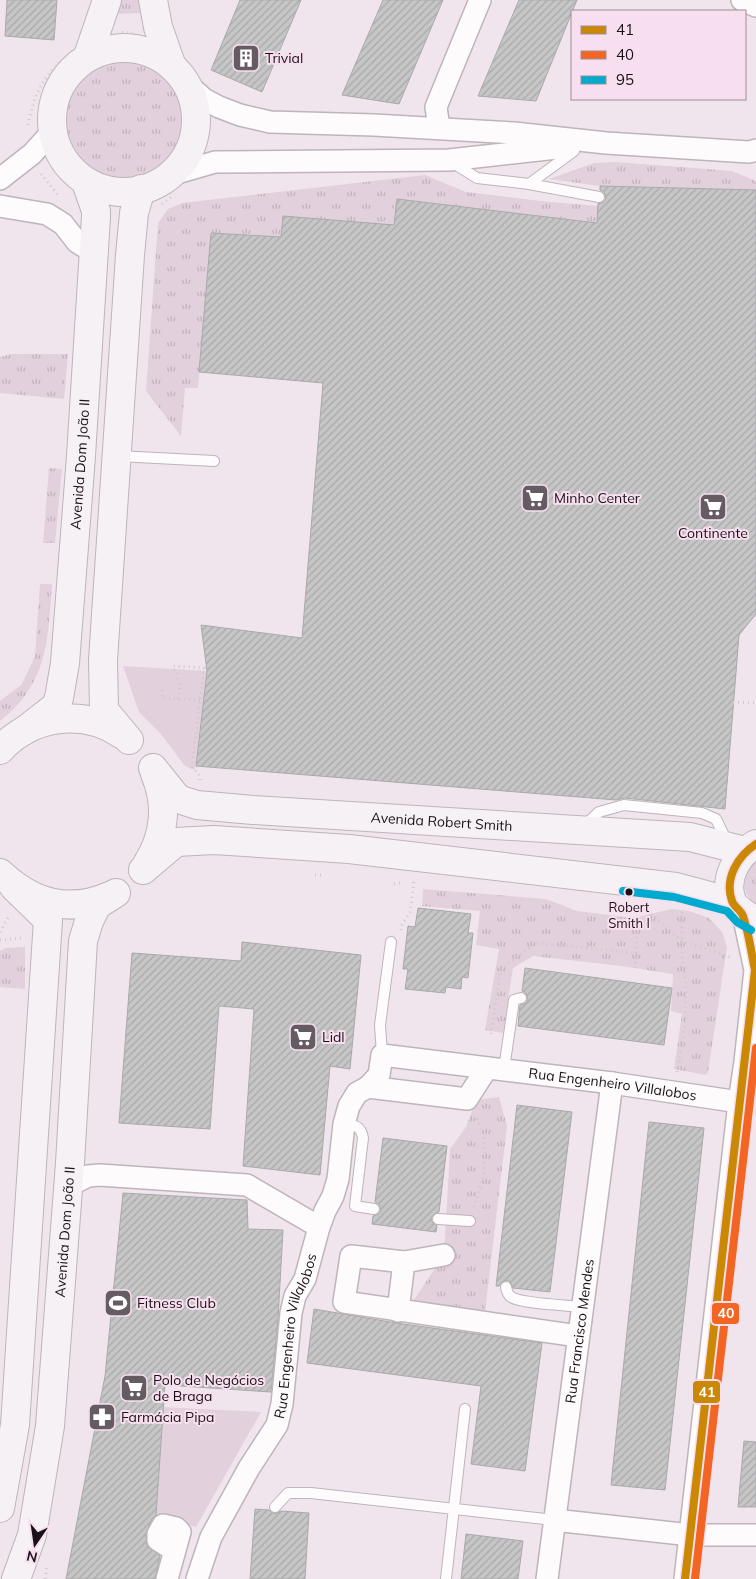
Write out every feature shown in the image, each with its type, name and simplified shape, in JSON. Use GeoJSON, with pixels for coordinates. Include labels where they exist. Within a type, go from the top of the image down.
{"type":"FeatureCollection","features":[{"type":"Feature","properties":{"kind":"main road"},"geometry":{"type":"LineString","coordinates":[[90,48],[107,0]]}},
{"type":"Feature","properties":{"kind":"main road"},"geometry":{"type":"LineString","coordinates":[[152,0],[158,27],[174,65]]}},
{"type":"Feature","properties":{"kind":"main road","name":"Avenida Dom João II"},"geometry":{"type":"LineString","coordinates":[[128,47],[140,49],[174,65],[192,96],[196,117],[195,132],[189,151],[181,164],[170,175],[161,182],[141,189],[130,192],[115,192],[98,188],[86,182],[66,164],[57,149],[52,132],[52,106],[61,83],[90,48],[128,47]]}},
{"type":"Feature","properties":{"kind":"main road","name":"Avenida Dom João II"},"geometry":{"type":"LineString","coordinates":[[24,731],[56,706],[65,663],[81,456],[96,211],[86,182]]}},
{"type":"Feature","properties":{"kind":"main road"},"geometry":{"type":"LineString","coordinates":[[129,740],[104,710],[103,660],[130,255],[134,213],[141,189]]}},
{"type":"Feature","properties":{"kind":"main road"},"geometry":{"type":"LineString","coordinates":[[0,750],[24,731],[41,723],[59,719],[97,722],[115,730],[129,740]]}},
{"type":"Feature","properties":{"kind":"main road","name":"Avenida Robert Smith"},"geometry":{"type":"LineString","coordinates":[[129,740],[142,753],[178,799],[197,805],[690,837],[743,848]]}},
{"type":"Feature","properties":{"kind":"main road"},"geometry":{"type":"LineString","coordinates":[[143,870],[160,838],[163,818],[163,803],[153,768]]}},
{"type":"Feature","properties":{"kind":"main road"},"geometry":{"type":"LineString","coordinates":[[143,870],[176,842],[214,840],[348,849],[676,887],[744,912]]}},
{"type":"Feature","properties":{"kind":"main road"},"geometry":{"type":"LineString","coordinates":[[743,848],[731,878],[744,912]]}},
{"type":"Feature","properties":{"kind":"main road","name":"Avenida Dom João II"},"geometry":{"type":"LineString","coordinates":[[16,1579],[32,1534],[50,1426],[69,1174],[83,941],[89,921],[97,905],[132,882],[143,870]]}},
{"type":"Feature","properties":{"kind":"main road"},"geometry":{"type":"LineString","coordinates":[[7,880],[34,897],[47,902],[70,905],[101,900],[116,893]]}},
{"type":"Feature","properties":{"kind":"main road"},"geometry":{"type":"LineString","coordinates":[[0,1508],[15,1425],[48,920],[7,880]]}},
{"type":"Feature","properties":{"kind":"street"},"geometry":{"type":"LineString","coordinates":[[439,128],[436,107],[480,0]]}},
{"type":"Feature","properties":{"kind":"street"},"geometry":{"type":"LineString","coordinates":[[742,0],[756,6]]}},
{"type":"Feature","properties":{"kind":"street"},"geometry":{"type":"LineString","coordinates":[[174,65],[204,99],[219,107],[270,122],[374,124],[439,128],[514,133],[606,143],[754,153]]}},
{"type":"Feature","properties":{"kind":"street"},"geometry":{"type":"LineString","coordinates":[[0,179],[32,154],[52,132]]}},
{"type":"Feature","properties":{"kind":"street"},"geometry":{"type":"LineString","coordinates":[[170,175],[215,162],[449,160],[606,143]]}},
{"type":"Feature","properties":{"kind":"street"},"geometry":{"type":"LineString","coordinates":[[0,206],[47,214],[62,224],[77,242],[93,252]]}},
{"type":"Feature","properties":{"kind":"street"},"geometry":{"type":"LineString","coordinates":[[685,1579],[739,1102],[750,1063],[756,969],[744,912]]}},
{"type":"Feature","properties":{"kind":"street","name":"Rua Engenheiro Villalobos"},"geometry":{"type":"LineString","coordinates":[[197,1579],[211,1537],[249,1468],[277,1425],[282,1404],[290,1313],[295,1296],[305,1279],[311,1263],[319,1227],[333,1196],[338,1179],[344,1124],[349,1106],[357,1093],[368,1087],[379,1075],[382,1055],[612,1083],[739,1102]]}},
{"type":"Feature","properties":{"kind":"street"},"geometry":{"type":"LineString","coordinates":[[368,1087],[467,1099],[496,1069]]}},
{"type":"Feature","properties":{"kind":"street","name":"Rua Francisco Mendes"},"geometry":{"type":"LineString","coordinates":[[547,1579],[612,1083]]}},
{"type":"Feature","properties":{"kind":"street"},"geometry":{"type":"LineString","coordinates":[[69,1174],[247,1185],[319,1227]]}},
{"type":"Feature","properties":{"kind":"street"},"geometry":{"type":"LineString","coordinates":[[444,1255],[404,1262],[351,1256],[344,1302],[578,1336]]}},
{"type":"Feature","properties":{"kind":"street"},"geometry":{"type":"LineString","coordinates":[[398,1311],[404,1262]]}},
{"type":"Feature","properties":{"kind":"street"},"geometry":{"type":"LineString","coordinates":[[554,1520],[691,1535],[756,1535]]}},
{"type":"Feature","properties":{"kind":"street"},"geometry":{"type":"LineString","coordinates":[[167,1579],[174,1552]]}},
{"type":"Feature","properties":{"kind":"lane"},"geometry":{"type":"LineString","coordinates":[[529,184],[582,145]]}},
{"type":"Feature","properties":{"kind":"lane"},"geometry":{"type":"LineString","coordinates":[[449,160],[478,178],[529,184],[599,197]]}},
{"type":"Feature","properties":{"kind":"lane"},"geometry":{"type":"LineString","coordinates":[[116,456],[214,461]]}},
{"type":"Feature","properties":{"kind":"lane"},"geometry":{"type":"LineString","coordinates":[[382,1055],[380,1025],[391,942]]}},
{"type":"Feature","properties":{"kind":"lane"},"geometry":{"type":"LineString","coordinates":[[496,1069],[514,1000],[521,998]]}},
{"type":"Feature","properties":{"kind":"lane"},"geometry":{"type":"LineString","coordinates":[[344,1124],[356,1125],[362,1131],[364,1138],[355,1206],[374,1209]]}},
{"type":"Feature","properties":{"kind":"lane"},"geometry":{"type":"LineString","coordinates":[[438,1219],[470,1221]]}},
{"type":"Feature","properties":{"kind":"lane"},"geometry":{"type":"LineString","coordinates":[[506,1287],[507,1294],[524,1301],[582,1307]]}},
{"type":"Feature","properties":{"kind":"lane"},"geometry":{"type":"LineString","coordinates":[[446,1579],[465,1409]]}},
{"type":"Feature","properties":{"kind":"lane"},"geometry":{"type":"LineString","coordinates":[[276,1507],[288,1493],[311,1493],[554,1520]]}},
{"type":"Feature","properties":{"kind":"path"},"geometry":{"type":"LineString","coordinates":[[90,48],[110,32],[130,32],[154,39],[174,65]]}},
{"type":"Feature","properties":{"kind":"path"},"geometry":{"type":"LineString","coordinates":[[178,699],[181,692],[180,681],[173,666],[204,668],[192,766],[200,776]]}},
{"type":"Feature","properties":{"kind":"path"},"geometry":{"type":"LineString","coordinates":[[162,690],[162,698],[200,700]]}},
{"type":"Feature","properties":{"kind":"path"},"geometry":{"type":"LineString","coordinates":[[733,702],[756,704]]}},
{"type":"Feature","properties":{"kind":"path"},"geometry":{"type":"LineString","coordinates":[[315,874],[324,875]]}},
{"type":"Feature","properties":{"kind":"path"},"geometry":{"type":"LineString","coordinates":[[401,926],[410,912],[414,881]]}},
{"type":"Feature","properties":{"kind":"path"},"geometry":{"type":"LineString","coordinates":[[394,884],[403,882]]}},
{"type":"Feature","properties":{"kind":"path"},"geometry":{"type":"LineString","coordinates":[[676,1080],[685,1024],[686,980],[682,959],[682,904]]}},
{"type":"Feature","properties":{"kind":"path"},"geometry":{"type":"LineString","coordinates":[[647,911],[682,941],[732,957]]}},
{"type":"Feature","properties":{"kind":"path"},"geometry":{"type":"LineString","coordinates":[[635,968],[638,914]]}},
{"type":"Feature","properties":{"kind":"path"},"geometry":{"type":"LineString","coordinates":[[0,932],[8,918]]}},
{"type":"Feature","properties":{"kind":"path"},"geometry":{"type":"LineString","coordinates":[[0,940],[25,938]]}},
{"type":"Feature","properties":{"kind":"path"},"geometry":{"type":"LineString","coordinates":[[491,1034],[501,969],[536,943],[636,953]]}},
{"type":"Feature","properties":{"kind":"path"},"geometry":{"type":"LineString","coordinates":[[467,1099],[479,1123],[485,1142],[485,1164],[470,1221]]}},
{"type":"Feature","properties":{"kind":"green space"},"geometry":{"type":"Polygon","coordinates":[[[116,0],[144,0],[148,13],[112,14],[116,0]]]}},
{"type":"Feature","properties":{"kind":"green space"},"geometry":{"type":"Polygon","coordinates":[[[123,55],[148,60],[169,74],[183,95],[188,120],[183,145],[169,166],[148,180],[123,185],[98,180],[77,166],[63,145],[58,120],[63,95],[77,74],[98,60],[123,55]]]}},
{"type":"Feature","properties":{"kind":"green space"},"geometry":{"type":"Polygon","coordinates":[[[616,162],[732,171],[756,181],[756,190],[600,186],[549,179],[594,163],[616,162]]]}},
{"type":"Feature","properties":{"kind":"green space"},"geometry":{"type":"Polygon","coordinates":[[[425,175],[466,192],[598,206],[597,223],[397,199],[394,225],[283,216],[281,237],[211,233],[198,388],[185,388],[181,436],[146,391],[158,223],[168,209],[182,203],[425,175]]]}},
{"type":"Feature","properties":{"kind":"green space"},"geometry":{"type":"Polygon","coordinates":[[[11,354],[68,354],[64,399],[0,393],[0,357],[11,354]]]}},
{"type":"Feature","properties":{"kind":"green space"},"geometry":{"type":"Polygon","coordinates":[[[49,468],[62,469],[55,543],[43,543],[49,468]]]}},
{"type":"Feature","properties":{"kind":"green space"},"geometry":{"type":"Polygon","coordinates":[[[40,584],[52,584],[49,624],[42,660],[28,692],[16,707],[0,721],[0,701],[22,684],[35,656],[40,584]]]}},
{"type":"Feature","properties":{"kind":"green space"},"geometry":{"type":"Polygon","coordinates":[[[123,666],[207,671],[195,770],[185,766],[161,734],[139,712],[123,666]]]}},
{"type":"Feature","properties":{"kind":"green space"},"geometry":{"type":"Polygon","coordinates":[[[756,857],[756,905],[747,894],[744,881],[747,868],[756,857]]]}},
{"type":"Feature","properties":{"kind":"green space"},"geometry":{"type":"Polygon","coordinates":[[[423,889],[546,899],[577,911],[633,918],[672,909],[689,911],[709,918],[722,932],[727,947],[708,1072],[706,1075],[674,1069],[682,1014],[671,1011],[673,974],[533,956],[513,968],[503,1033],[485,1030],[499,949],[476,945],[480,911],[422,906],[423,889]]]}},
{"type":"Feature","properties":{"kind":"green space"},"geometry":{"type":"Polygon","coordinates":[[[25,947],[25,989],[0,987],[0,951],[6,948],[25,947]]]}},
{"type":"Feature","properties":{"kind":"green space"},"geometry":{"type":"Polygon","coordinates":[[[499,1097],[507,1126],[485,1312],[413,1301],[444,1255],[450,1149],[466,1127],[476,1100],[499,1097]]]}},
{"type":"Feature","properties":{"kind":"green space"},"geometry":{"type":"Polygon","coordinates":[[[163,1407],[261,1412],[196,1527],[156,1516],[163,1407]]]}},
{"type":"Feature","properties":{"kind":"building"},"geometry":{"type":"Polygon","coordinates":[[[7,0],[57,0],[54,40],[5,36],[7,0]]]}},
{"type":"Feature","properties":{"kind":"building"},"geometry":{"type":"Polygon","coordinates":[[[240,0],[301,0],[262,92],[211,70],[240,0]]]}},
{"type":"Feature","properties":{"kind":"building"},"geometry":{"type":"Polygon","coordinates":[[[383,0],[443,0],[399,104],[342,95],[383,0]]]}},
{"type":"Feature","properties":{"kind":"building"},"geometry":{"type":"Polygon","coordinates":[[[519,0],[577,0],[573,10],[571,10],[571,15],[536,101],[478,96],[519,0]]]}},
{"type":"Feature","properties":{"kind":"building","name":"Minho Center"},"geometry":{"type":"Polygon","coordinates":[[[600,186],[756,190],[756,614],[739,635],[725,809],[625,798],[616,800],[196,766],[207,671],[201,625],[302,638],[323,383],[199,372],[211,233],[281,237],[283,216],[394,225],[397,199],[597,223],[598,204],[604,202],[606,198],[604,192],[600,190],[600,186]]]}},
{"type":"Feature","properties":{"kind":"building"},"geometry":{"type":"Polygon","coordinates":[[[418,908],[471,914],[468,933],[473,933],[468,978],[462,977],[461,989],[446,987],[445,993],[405,989],[408,969],[403,969],[408,926],[415,927],[418,908]]]}},
{"type":"Feature","properties":{"kind":"building"},"geometry":{"type":"Polygon","coordinates":[[[242,942],[361,955],[350,1069],[330,1066],[320,1175],[243,1166],[254,1009],[219,1006],[210,1129],[119,1123],[132,953],[241,961],[242,942]]]}},
{"type":"Feature","properties":{"kind":"building"},"geometry":{"type":"Polygon","coordinates":[[[525,968],[672,988],[664,1045],[518,1026],[520,1005],[526,1003],[528,999],[526,993],[522,991],[525,968]]]}},
{"type":"Feature","properties":{"kind":"building"},"geometry":{"type":"Polygon","coordinates":[[[517,1105],[572,1112],[550,1292],[513,1288],[508,1280],[496,1286],[517,1105]]]}},
{"type":"Feature","properties":{"kind":"building"},"geometry":{"type":"Polygon","coordinates":[[[649,1122],[704,1128],[665,1490],[611,1485],[649,1122]]]}},
{"type":"Feature","properties":{"kind":"building"},"geometry":{"type":"Polygon","coordinates":[[[383,1138],[447,1146],[439,1212],[435,1213],[431,1218],[432,1222],[437,1226],[436,1232],[372,1224],[373,1216],[379,1214],[381,1210],[379,1204],[375,1202],[383,1138]]]}},
{"type":"Feature","properties":{"kind":"building","name":"Polo de Negócios de Braga"},"geometry":{"type":"Polygon","coordinates":[[[123,1193],[247,1200],[248,1229],[283,1230],[278,1319],[271,1392],[165,1385],[156,1515],[152,1519],[146,1534],[147,1546],[160,1556],[155,1579],[66,1579],[105,1376],[123,1193]]]}},
{"type":"Feature","properties":{"kind":"building"},"geometry":{"type":"Polygon","coordinates":[[[314,1309],[396,1323],[542,1343],[525,1471],[471,1464],[481,1386],[307,1363],[314,1309]]]}},
{"type":"Feature","properties":{"kind":"building"},"geometry":{"type":"Polygon","coordinates":[[[744,1441],[756,1442],[756,1507],[738,1507],[744,1441]]]}},
{"type":"Feature","properties":{"kind":"building"},"geometry":{"type":"Polygon","coordinates":[[[255,1509],[269,1510],[274,1514],[281,1511],[309,1513],[305,1579],[250,1579],[255,1509]]]}},
{"type":"Feature","properties":{"kind":"building"},"geometry":{"type":"Polygon","coordinates":[[[466,1534],[523,1541],[518,1579],[461,1579],[466,1534]]]}},
{"type":"Feature","properties":{"kind":"transit line","name":"41"},"geometry":{"type":"LineString","coordinates":[[685,1579],[755,970],[745,922],[742,914],[732,901],[730,884],[731,876],[738,861],[756,844]]}},
{"type":"Feature","properties":{"kind":"transit line","name":"95"},"geometry":{"type":"LineString","coordinates":[[623,891],[674,897],[727,911],[737,922],[751,930]]}},
{"type":"Feature","properties":{"kind":"transit line","name":"40"},"geometry":{"type":"LineString","coordinates":[[695,1579],[756,1048]]}},
{"type":"Feature","properties":{"kind":"place","name":"Trivial"},"geometry":{"type":"Point","coordinates":[246,58]}},
{"type":"Feature","properties":{"kind":"place","name":"Minho Center"},"geometry":{"type":"Point","coordinates":[535,498]}},
{"type":"Feature","properties":{"kind":"place","name":"Continente"},"geometry":{"type":"Point","coordinates":[713,507]}},
{"type":"Feature","properties":{"kind":"place","name":"Robert Smith I"},"geometry":{"type":"Point","coordinates":[629,892]}},
{"type":"Feature","properties":{"kind":"place","name":"Lidl"},"geometry":{"type":"Point","coordinates":[303,1037]}},
{"type":"Feature","properties":{"kind":"place","name":"Fitness Club"},"geometry":{"type":"Point","coordinates":[118,1303]}},
{"type":"Feature","properties":{"kind":"place","name":"Polo de Negócios de Braga"},"geometry":{"type":"Point","coordinates":[134,1388]}},
{"type":"Feature","properties":{"kind":"place","name":"Farmácia Pipa"},"geometry":{"type":"Point","coordinates":[102,1417]}}]}
